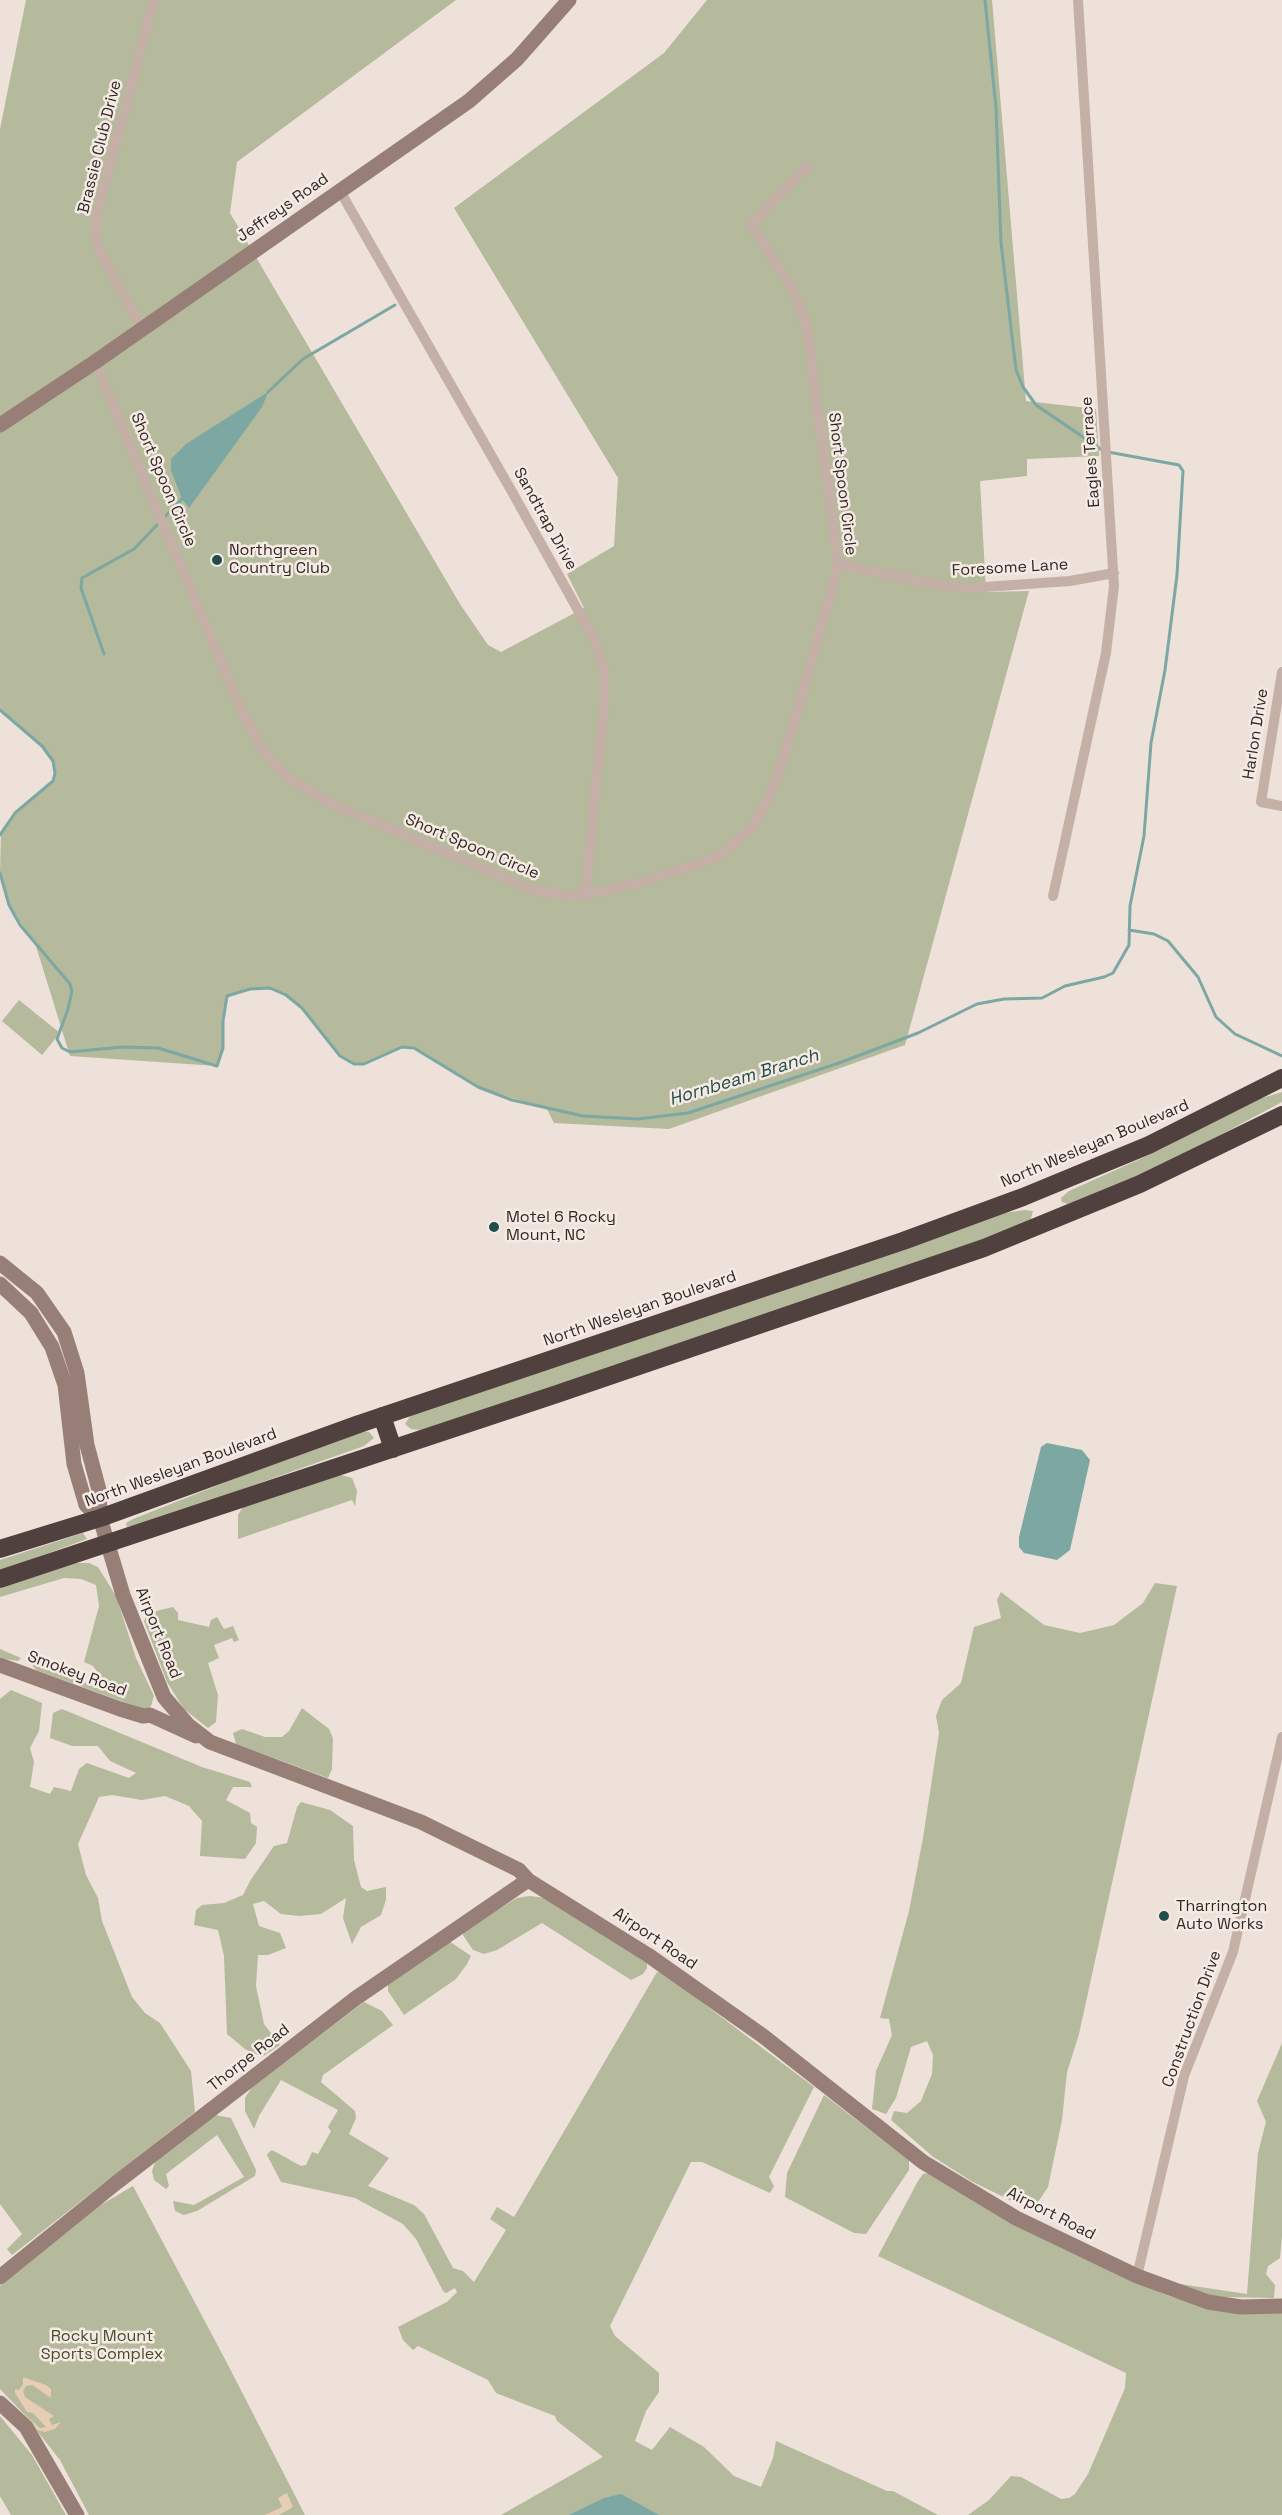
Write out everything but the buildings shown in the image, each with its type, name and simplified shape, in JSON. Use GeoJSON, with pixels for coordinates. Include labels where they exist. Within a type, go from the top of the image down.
{"type":"FeatureCollection","features":[{"type":"Feature","properties":{"kind":"highway","name":"North Wesleyan Boulevard"},"geometry":{"type":"LineString","coordinates":[[0,1549],[100,1518],[382,1416],[903,1241],[1042,1189],[1149,1145],[1282,1078]]}},
{"type":"Feature","properties":{"kind":"highway"},"geometry":{"type":"LineString","coordinates":[[0,1579],[393,1449],[984,1248],[1140,1184],[1282,1115]]}},
{"type":"Feature","properties":{"kind":"highway"},"geometry":{"type":"LineString","coordinates":[[1042,1189],[1054,1220]]}},
{"type":"Feature","properties":{"kind":"highway"},"geometry":{"type":"LineString","coordinates":[[382,1416],[393,1449]]}},
{"type":"Feature","properties":{"kind":"street","name":"Brassie Club Drive"},"geometry":{"type":"LineString","coordinates":[[141,328],[100,252],[96,236],[96,218],[154,0]]}},
{"type":"Feature","properties":{"kind":"street","name":"Jeffreys Road"},"geometry":{"type":"LineString","coordinates":[[0,425],[95,362],[482,92],[533,43],[569,0]]}},
{"type":"Feature","properties":{"kind":"street","name":"Eagles Terrace"},"geometry":{"type":"LineString","coordinates":[[1053,896],[1106,653],[1114,573],[1078,0]]}},
{"type":"Feature","properties":{"kind":"street","name":"Short Spoon Circle"},"geometry":{"type":"LineString","coordinates":[[95,362],[243,714],[272,762],[297,785],[325,801],[514,884],[551,894],[585,895],[646,881],[712,859],[735,844],[753,826],[771,793],[786,751],[814,660],[838,564],[807,328],[789,280],[751,224],[807,167]]}},
{"type":"Feature","properties":{"kind":"street","name":"Sandtrap Drive"},"geometry":{"type":"LineString","coordinates":[[340,191],[511,490],[593,637],[599,654],[604,670],[604,705],[585,895]]}},
{"type":"Feature","properties":{"kind":"street","name":"Foresome Lane"},"geometry":{"type":"LineString","coordinates":[[838,564],[939,585],[970,588],[1070,581],[1114,573]]}},
{"type":"Feature","properties":{"kind":"street","name":"Harlon Drive"},"geometry":{"type":"LineString","coordinates":[[1282,672],[1261,802],[1282,806]]}},
{"type":"Feature","properties":{"kind":"street"},"geometry":{"type":"LineString","coordinates":[[0,1263],[37,1293],[64,1332],[77,1373],[87,1445],[99,1490],[100,1518]]}},
{"type":"Feature","properties":{"kind":"street"},"geometry":{"type":"LineString","coordinates":[[0,1284],[31,1313],[52,1347],[65,1385],[74,1464],[86,1505],[100,1518]]}},
{"type":"Feature","properties":{"kind":"street","name":"Airport Road"},"geometry":{"type":"LineString","coordinates":[[100,1518],[130,1614],[164,1697],[188,1725],[210,1742],[447,1834],[519,1870],[528,1880],[648,1955],[763,2036],[923,2162],[1016,2218],[1137,2276],[1208,2302],[1241,2307],[1282,2306]]}},
{"type":"Feature","properties":{"kind":"street","name":"Smokey Road"},"geometry":{"type":"LineString","coordinates":[[0,1665],[143,1716],[150,1715],[165,1724],[210,1742]]}},
{"type":"Feature","properties":{"kind":"street","name":"Construction Drive"},"geometry":{"type":"LineString","coordinates":[[1137,2276],[1184,2076],[1233,1952],[1282,1737]]}},
{"type":"Feature","properties":{"kind":"street","name":"Thorpe Road"},"geometry":{"type":"LineString","coordinates":[[0,2277],[116,2183],[356,1998],[528,1880]]}},
{"type":"Feature","properties":{"kind":"street"},"geometry":{"type":"LineString","coordinates":[[0,2403],[26,2427],[77,2515]]}},
{"type":"Feature","properties":{"kind":"green space","name":"Northgreen Country Club"},"geometry":{"type":"Polygon","coordinates":[[[26,0],[456,0],[237,162],[230,213],[460,604],[488,645],[501,652],[584,608],[567,574],[614,546],[618,478],[454,208],[664,53],[707,0],[992,0],[1026,401],[1096,409],[1099,456],[1027,459],[1027,476],[980,481],[986,592],[1029,591],[905,1045],[669,1129],[554,1123],[547,1109],[478,1087],[414,1048],[402,1047],[364,1064],[354,1064],[340,1056],[301,1008],[286,995],[270,988],[250,989],[227,996],[223,1021],[223,1048],[217,1066],[70,1056],[35,943],[13,913],[0,873],[1,832],[15,813],[53,781],[55,773],[53,761],[42,746],[0,710],[0,129],[26,0]]]}},
{"type":"Feature","properties":{"kind":"green space"},"geometry":{"type":"Polygon","coordinates":[[[19,1000],[60,1033],[42,1055],[2,1021],[19,1000]]]}},
{"type":"Feature","properties":{"kind":"green space"},"geometry":{"type":"Polygon","coordinates":[[[1282,1092],[1282,1102],[1166,1164],[1068,1204],[1062,1202],[1061,1198],[1069,1191],[1160,1150],[1249,1102],[1282,1092]]]}},
{"type":"Feature","properties":{"kind":"green space"},"geometry":{"type":"Polygon","coordinates":[[[1033,1211],[1030,1222],[1004,1233],[441,1425],[420,1430],[411,1429],[405,1424],[412,1413],[997,1214],[1033,1211]]]}},
{"type":"Feature","properties":{"kind":"green space"},"geometry":{"type":"Polygon","coordinates":[[[352,1432],[369,1432],[374,1438],[364,1446],[141,1525],[127,1527],[126,1523],[133,1519],[352,1432]]]}},
{"type":"Feature","properties":{"kind":"green space"},"geometry":{"type":"Polygon","coordinates":[[[337,1474],[352,1478],[357,1491],[355,1506],[352,1500],[238,1539],[238,1515],[244,1505],[337,1474]]]}},
{"type":"Feature","properties":{"kind":"green space"},"geometry":{"type":"Polygon","coordinates":[[[83,1533],[87,1539],[0,1571],[0,1560],[83,1533]]]}},
{"type":"Feature","properties":{"kind":"green space"},"geometry":{"type":"Polygon","coordinates":[[[69,1563],[89,1563],[98,1567],[116,1596],[136,1658],[154,1696],[151,1706],[146,1710],[36,1670],[32,1665],[32,1662],[94,1686],[99,1674],[93,1666],[84,1662],[99,1606],[96,1585],[81,1579],[64,1578],[0,1597],[0,1586],[69,1563]]]}},
{"type":"Feature","properties":{"kind":"green space"},"geometry":{"type":"Polygon","coordinates":[[[1155,1583],[1177,1586],[1079,2034],[1067,2072],[1062,2120],[1048,2187],[1032,2211],[971,2181],[932,2156],[891,2120],[894,2111],[907,2113],[921,2101],[932,2074],[933,2055],[927,2041],[911,2047],[896,2098],[886,2114],[872,2109],[876,2071],[892,2035],[889,2019],[880,2018],[909,1911],[923,1838],[939,1733],[936,1716],[942,1700],[961,1683],[974,1627],[1001,1618],[997,1600],[1001,1592],[1044,1625],[1080,1633],[1114,1625],[1143,1603],[1155,1583]]]}},
{"type":"Feature","properties":{"kind":"green space"},"geometry":{"type":"Polygon","coordinates":[[[173,1607],[178,1613],[178,1620],[209,1627],[211,1620],[217,1617],[224,1629],[233,1626],[239,1640],[234,1642],[232,1638],[214,1645],[219,1658],[208,1663],[218,1695],[216,1722],[208,1728],[184,1709],[167,1682],[144,1621],[148,1613],[173,1607]]]}},
{"type":"Feature","properties":{"kind":"green space"},"geometry":{"type":"Polygon","coordinates":[[[0,1649],[21,1658],[18,1661],[0,1657],[0,1649]]]}},
{"type":"Feature","properties":{"kind":"green space"},"geometry":{"type":"Polygon","coordinates":[[[11,1690],[42,1703],[39,1731],[30,1748],[34,1762],[30,1787],[50,1794],[54,1787],[71,1791],[79,1769],[87,1763],[129,1778],[136,1773],[110,1761],[98,1746],[72,1746],[50,1738],[53,1713],[62,1709],[202,1767],[250,1782],[252,1787],[233,1787],[226,1800],[250,1813],[251,1823],[257,1827],[256,1843],[245,1859],[200,1856],[202,1821],[189,1806],[165,1796],[142,1800],[112,1795],[99,1797],[78,1844],[86,1875],[98,1898],[102,1921],[132,1997],[145,2013],[160,2023],[191,2071],[195,2112],[12,2255],[7,2249],[22,2234],[0,2204],[0,1699],[11,1690]]]}},
{"type":"Feature","properties":{"kind":"green space"},"geometry":{"type":"Polygon","coordinates":[[[302,1708],[329,1729],[333,1738],[332,1769],[328,1778],[236,1744],[233,1733],[242,1729],[265,1737],[282,1737],[289,1731],[302,1708]]]}},
{"type":"Feature","properties":{"kind":"green space"},"geometry":{"type":"Polygon","coordinates":[[[301,1802],[330,1810],[353,1826],[354,1860],[361,1887],[367,1891],[386,1887],[386,1900],[381,1915],[361,1927],[352,1944],[343,1918],[346,1898],[321,1914],[299,1916],[281,1914],[264,1901],[253,1904],[259,1926],[280,1933],[286,1948],[268,1955],[258,1955],[256,1986],[264,2024],[280,2045],[262,2057],[245,2049],[227,2034],[224,1956],[218,1930],[194,1925],[196,1910],[202,1905],[224,1903],[243,1895],[274,1846],[287,1843],[297,1807],[301,1802]]]}},
{"type":"Feature","properties":{"kind":"green space"},"geometry":{"type":"Polygon","coordinates":[[[530,1896],[545,1898],[647,1962],[647,1968],[643,1974],[631,1980],[542,1923],[497,1950],[484,1954],[473,1950],[463,1935],[464,1930],[517,1898],[530,1896]]]}},
{"type":"Feature","properties":{"kind":"green space"},"geometry":{"type":"Polygon","coordinates":[[[449,1941],[471,1956],[467,1964],[456,1979],[404,2015],[388,1991],[388,1984],[449,1941]]]}},
{"type":"Feature","properties":{"kind":"green space"},"geometry":{"type":"Polygon","coordinates":[[[657,1972],[663,1973],[814,2087],[769,2177],[774,2186],[770,2193],[702,2162],[691,2162],[610,2326],[615,2336],[659,2373],[659,2392],[646,2411],[635,2441],[652,2450],[670,2427],[704,2447],[734,2476],[761,2487],[773,2458],[776,2441],[887,2491],[893,2491],[938,2515],[501,2515],[603,2457],[557,2421],[555,2416],[496,2393],[488,2380],[418,2346],[413,2350],[403,2340],[398,2327],[447,2302],[457,2292],[455,2288],[446,2293],[443,2291],[416,2239],[403,2224],[355,2198],[281,2182],[268,2153],[272,2150],[301,2166],[306,2165],[312,2152],[318,2154],[331,2131],[328,2127],[338,2110],[281,2080],[259,2116],[254,2129],[245,2111],[245,2098],[252,2087],[364,2002],[382,2011],[393,2025],[323,2075],[321,2082],[355,2111],[356,2118],[349,2134],[389,2158],[368,2186],[414,2205],[424,2214],[453,2268],[463,2271],[474,2282],[506,2230],[490,2219],[497,2207],[514,2217],[657,1972]]]}},
{"type":"Feature","properties":{"kind":"green space"},"geometry":{"type":"Polygon","coordinates":[[[1282,2043],[1282,2235],[1280,2258],[1268,2266],[1266,2274],[1275,2285],[1274,2298],[1224,2297],[1203,2294],[1173,2283],[1247,2294],[1258,2153],[1266,2122],[1257,2101],[1282,2043]]]}},
{"type":"Feature","properties":{"kind":"green space"},"geometry":{"type":"Polygon","coordinates":[[[824,2095],[909,2160],[909,2170],[866,2234],[854,2233],[785,2197],[787,2173],[824,2095]]]}},
{"type":"Feature","properties":{"kind":"green space"},"geometry":{"type":"Polygon","coordinates":[[[215,2115],[231,2118],[256,2170],[255,2176],[197,2211],[184,2215],[175,2211],[173,2201],[194,2205],[244,2177],[217,2135],[166,2174],[169,2186],[166,2189],[154,2180],[152,2171],[156,2160],[215,2115]]]}},
{"type":"Feature","properties":{"kind":"green space"},"geometry":{"type":"Polygon","coordinates":[[[930,2173],[1126,2278],[1169,2296],[1202,2306],[1282,2311],[1282,2515],[968,2515],[989,2500],[1011,2476],[1021,2477],[1061,2499],[1075,2494],[1088,2474],[1125,2388],[1126,2373],[878,2256],[918,2181],[923,2174],[930,2173]]]}},
{"type":"Feature","properties":{"kind":"green space","name":"Rocky Mount Sports Complex"},"geometry":{"type":"Polygon","coordinates":[[[133,2186],[305,2515],[89,2515],[60,2460],[22,2412],[0,2389],[0,2286],[99,2206],[133,2186]]]}},
{"type":"Feature","properties":{"kind":"green space"},"geometry":{"type":"Polygon","coordinates":[[[0,2416],[32,2455],[66,2515],[11,2515],[0,2496],[0,2416]]]}},
{"type":"Feature","properties":{"kind":"sand"},"geometry":{"type":"Polygon","coordinates":[[[23,2377],[51,2389],[51,2398],[32,2385],[26,2386],[23,2391],[25,2397],[54,2416],[49,2419],[52,2425],[61,2422],[55,2429],[45,2432],[37,2430],[22,2412],[40,2428],[46,2427],[33,2413],[27,2412],[15,2393],[15,2389],[19,2390],[23,2384],[23,2377]]]}},
{"type":"Feature","properties":{"kind":"sand"},"geometry":{"type":"Polygon","coordinates":[[[287,2493],[293,2507],[279,2515],[265,2515],[282,2507],[278,2498],[287,2493]]]}},
{"type":"Feature","properties":{"kind":"water"},"geometry":{"type":"Polygon","coordinates":[[[268,392],[262,407],[189,508],[182,499],[171,470],[171,459],[186,444],[268,392]]]}},
{"type":"Feature","properties":{"kind":"water"},"geometry":{"type":"Polygon","coordinates":[[[1047,1443],[1082,1450],[1090,1460],[1070,1550],[1057,1560],[1024,1553],[1019,1547],[1019,1537],[1041,1447],[1047,1443]]]}},
{"type":"Feature","properties":{"kind":"water"},"geometry":{"type":"Polygon","coordinates":[[[621,2494],[659,2515],[569,2515],[604,2498],[621,2494]]]}},
{"type":"Feature","properties":{"kind":"waterway"},"geometry":{"type":"LineString","coordinates":[[985,0],[996,108],[1001,243],[1016,370],[1023,387],[1036,405],[1102,450]]}},
{"type":"Feature","properties":{"kind":"waterway"},"geometry":{"type":"LineString","coordinates":[[268,392],[303,359],[395,305]]}},
{"type":"Feature","properties":{"kind":"waterway","name":"Hornbeam Branch"},"geometry":{"type":"LineString","coordinates":[[0,873],[9,905],[20,925],[70,984],[72,991],[68,1009],[57,1039],[62,1048],[70,1052],[122,1047],[158,1048],[217,1066],[223,1048],[223,1021],[227,996],[250,989],[270,988],[286,995],[302,1008],[340,1056],[354,1064],[364,1064],[402,1047],[414,1048],[478,1087],[512,1100],[583,1116],[638,1119],[688,1113],[839,1063],[918,1033],[977,1004],[1004,999],[1042,998],[1065,986],[1104,977],[1113,973],[1129,945],[1130,906],[1144,836],[1151,743],[1165,670],[1177,575],[1183,471],[1179,465],[1108,452]]}},
{"type":"Feature","properties":{"kind":"waterway"},"geometry":{"type":"LineString","coordinates":[[104,654],[81,588],[82,578],[134,549],[182,499]]}},
{"type":"Feature","properties":{"kind":"waterway","name":"Hornbeam Branch"},"geometry":{"type":"LineString","coordinates":[[0,710],[42,746],[53,761],[55,773],[53,781],[15,813],[0,835]]}},
{"type":"Feature","properties":{"kind":"waterway","name":"Hornbeam Branch"},"geometry":{"type":"LineString","coordinates":[[1129,930],[1154,934],[1168,941],[1198,977],[1216,1017],[1235,1034],[1282,1056]]}},
{"type":"Feature","properties":{"kind":"place","name":"Northgreen Country Club"},"geometry":{"type":"Point","coordinates":[217,560]}},
{"type":"Feature","properties":{"kind":"place","name":"Motel 6 Rocky Mount, NC"},"geometry":{"type":"Point","coordinates":[494,1227]}},
{"type":"Feature","properties":{"kind":"place","name":"Tharrington Auto Works"},"geometry":{"type":"Point","coordinates":[1164,1916]}}]}
